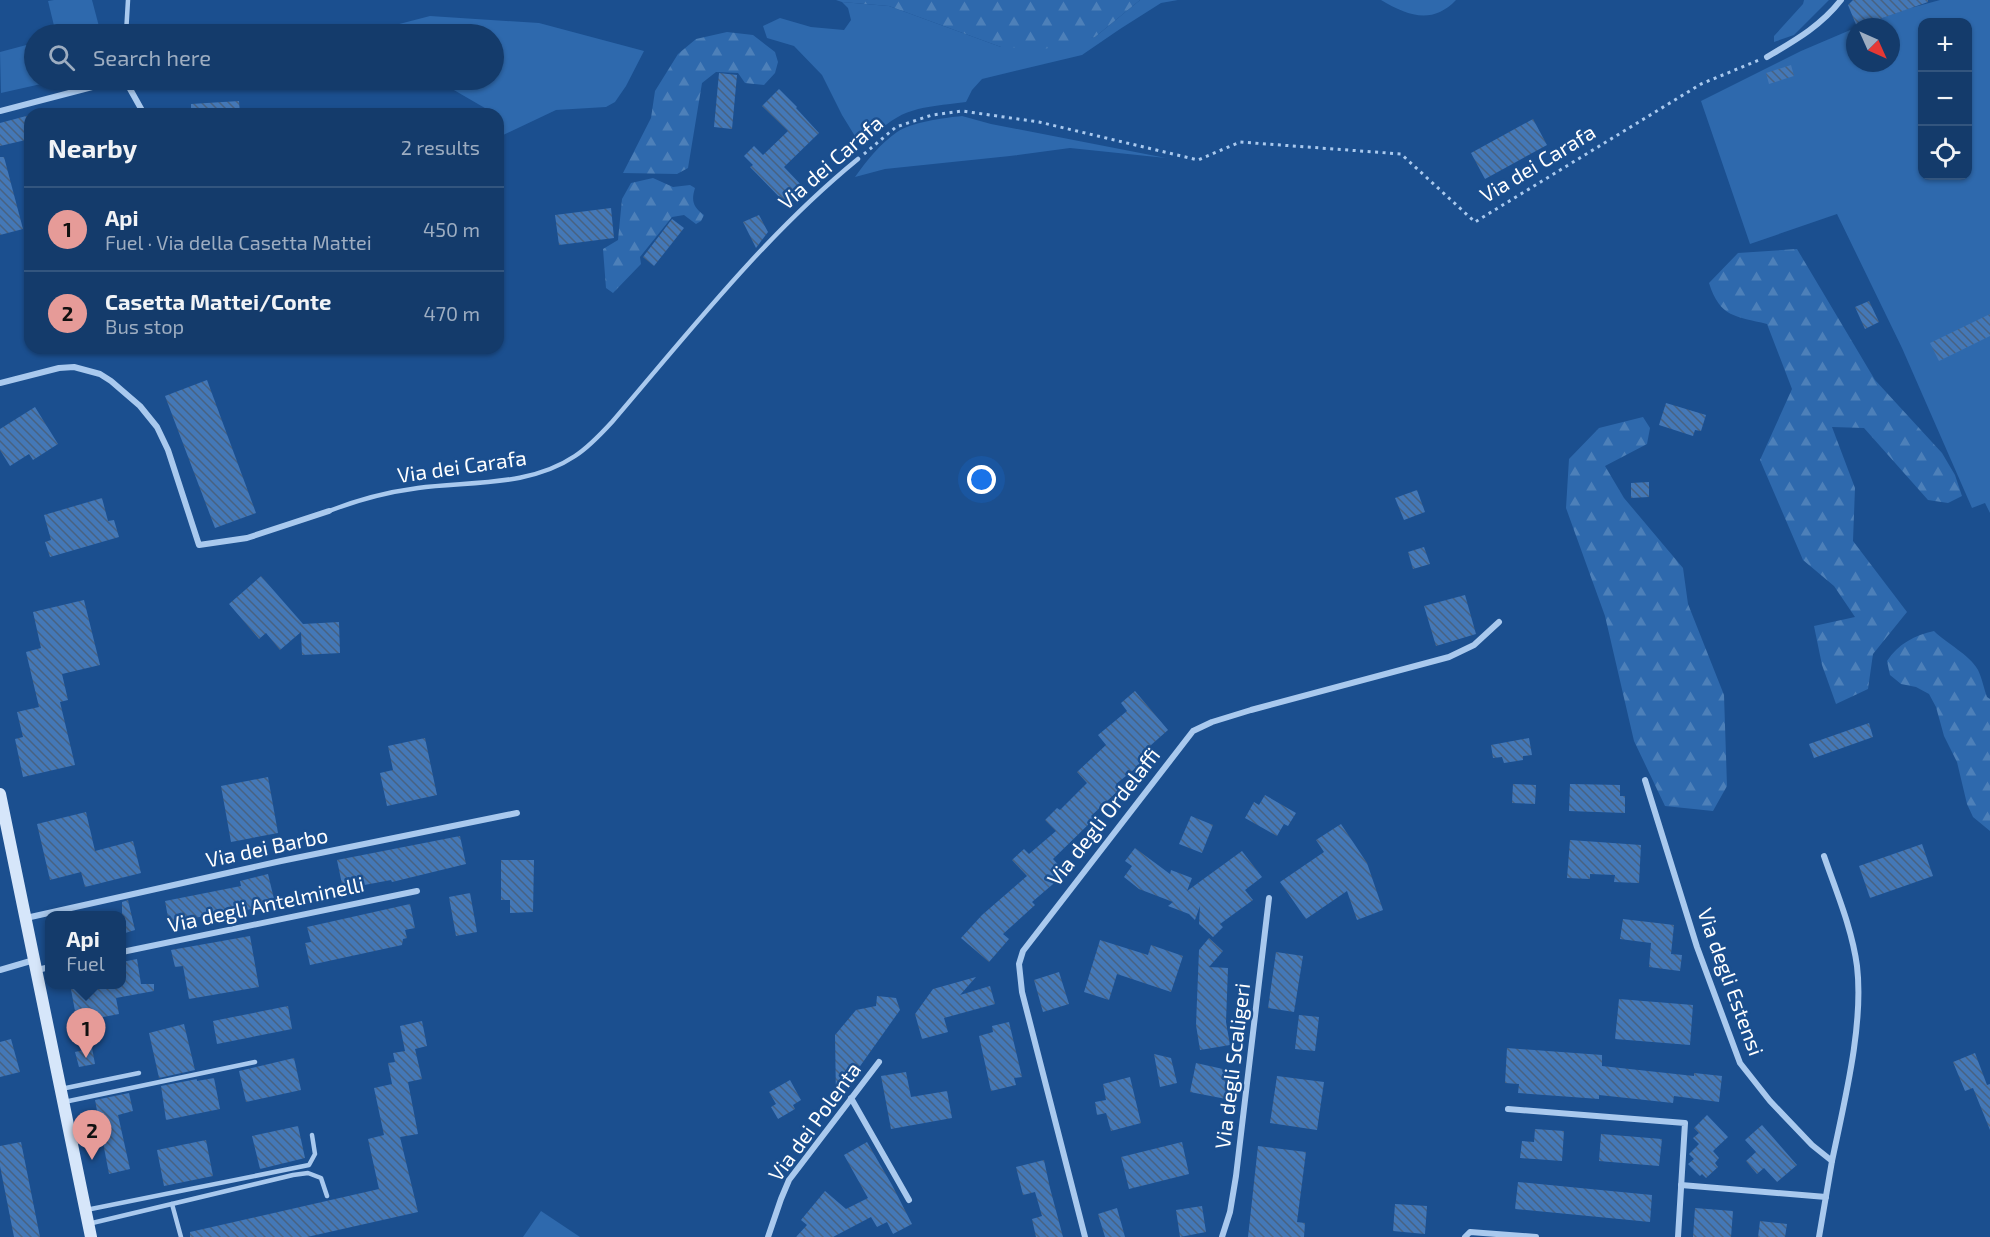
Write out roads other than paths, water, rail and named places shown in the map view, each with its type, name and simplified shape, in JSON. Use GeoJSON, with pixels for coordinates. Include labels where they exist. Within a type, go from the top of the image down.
{"type":"FeatureCollection","features":[{"type":"Feature","properties":{"kind":"main road"},"geometry":{"type":"LineString","coordinates":[[0,794],[91,1237]]}},
{"type":"Feature","properties":{"kind":"street"},"geometry":{"type":"LineString","coordinates":[[1767,57],[1820,23],[1841,0]]}},
{"type":"Feature","properties":{"kind":"street"},"geometry":{"type":"LineString","coordinates":[[0,111],[80,90]]}},
{"type":"Feature","properties":{"kind":"street"},"geometry":{"type":"LineString","coordinates":[[131,90],[141,108]]}},
{"type":"Feature","properties":{"kind":"street","name":"Via dei Carafa"},"geometry":{"type":"LineString","coordinates":[[0,383],[59,368],[74,367],[100,374],[111,381],[140,406],[157,427],[168,450],[199,545],[247,538],[329,511]]}},
{"type":"Feature","properties":{"kind":"street","name":"Via degli Ordelaffi"},"geometry":{"type":"LineString","coordinates":[[1085,1237],[1022,992],[1019,964],[1023,951],[1193,731],[1212,722],[1251,710],[1449,657],[1474,645],[1499,622]]}},
{"type":"Feature","properties":{"kind":"street","name":"Via degli Estensi"},"geometry":{"type":"LineString","coordinates":[[1645,780],[1690,927],[1740,1063],[1770,1101],[1812,1145],[1832,1161]]}},
{"type":"Feature","properties":{"kind":"street","name":"Via dei Barbo"},"geometry":{"type":"LineString","coordinates":[[57,911],[281,861],[517,813]]}},
{"type":"Feature","properties":{"kind":"street"},"geometry":{"type":"LineString","coordinates":[[1818,1237],[1850,1069],[1859,996],[1854,947],[1824,856]]}},
{"type":"Feature","properties":{"kind":"street","name":"Via degli Antelminelli"},"geometry":{"type":"LineString","coordinates":[[126,951],[417,891]]}},
{"type":"Feature","properties":{"kind":"street","name":"Via degli Scaligeri"},"geometry":{"type":"LineString","coordinates":[[1222,1237],[1230,1212],[1236,1176],[1269,898]]}},
{"type":"Feature","properties":{"kind":"street","name":"Via dei Barbo"},"geometry":{"type":"LineString","coordinates":[[26,918],[45,914]]}},
{"type":"Feature","properties":{"kind":"street"},"geometry":{"type":"LineString","coordinates":[[0,970],[36,965],[45,966]]}},
{"type":"Feature","properties":{"kind":"street","name":"Via dei Polenta"},"geometry":{"type":"LineString","coordinates":[[768,1237],[789,1180],[879,1062]]}},
{"type":"Feature","properties":{"kind":"street"},"geometry":{"type":"LineString","coordinates":[[852,1098],[909,1200]]}},
{"type":"Feature","properties":{"kind":"street"},"geometry":{"type":"LineString","coordinates":[[1508,1108],[1685,1123],[1678,1237]]}},
{"type":"Feature","properties":{"kind":"street"},"geometry":{"type":"LineString","coordinates":[[1681,1185],[1826,1197]]}},
{"type":"Feature","properties":{"kind":"street"},"geometry":{"type":"LineString","coordinates":[[1467,1235],[1536,1237]]}},
{"type":"Feature","properties":{"kind":"lane"},"geometry":{"type":"LineString","coordinates":[[127,24],[128,0]]}},
{"type":"Feature","properties":{"kind":"lane","name":"Via dei Carafa"},"geometry":{"type":"LineString","coordinates":[[329,511],[407,489],[486,483],[525,476],[551,468],[574,457],[612,422],[788,222],[858,159]]}},
{"type":"Feature","properties":{"kind":"lane"},"geometry":{"type":"LineString","coordinates":[[62,1095],[255,1062]]}},
{"type":"Feature","properties":{"kind":"lane"},"geometry":{"type":"LineString","coordinates":[[62,1095],[140,1073]]}},
{"type":"Feature","properties":{"kind":"lane"},"geometry":{"type":"LineString","coordinates":[[86,1210],[309,1165],[315,1154],[312,1135]]}},
{"type":"Feature","properties":{"kind":"lane"},"geometry":{"type":"LineString","coordinates":[[88,1224],[308,1173],[321,1178],[327,1196]]}},
{"type":"Feature","properties":{"kind":"lane"},"geometry":{"type":"LineString","coordinates":[[172,1204],[181,1237]]}},
{"type":"Feature","properties":{"kind":"place","name":"Api"},"geometry":{"type":"Point","coordinates":[86,1058]}},
{"type":"Feature","properties":{"kind":"place","name":"Casetta Mattei/Conte"},"geometry":{"type":"Point","coordinates":[92,1160]}}]}
